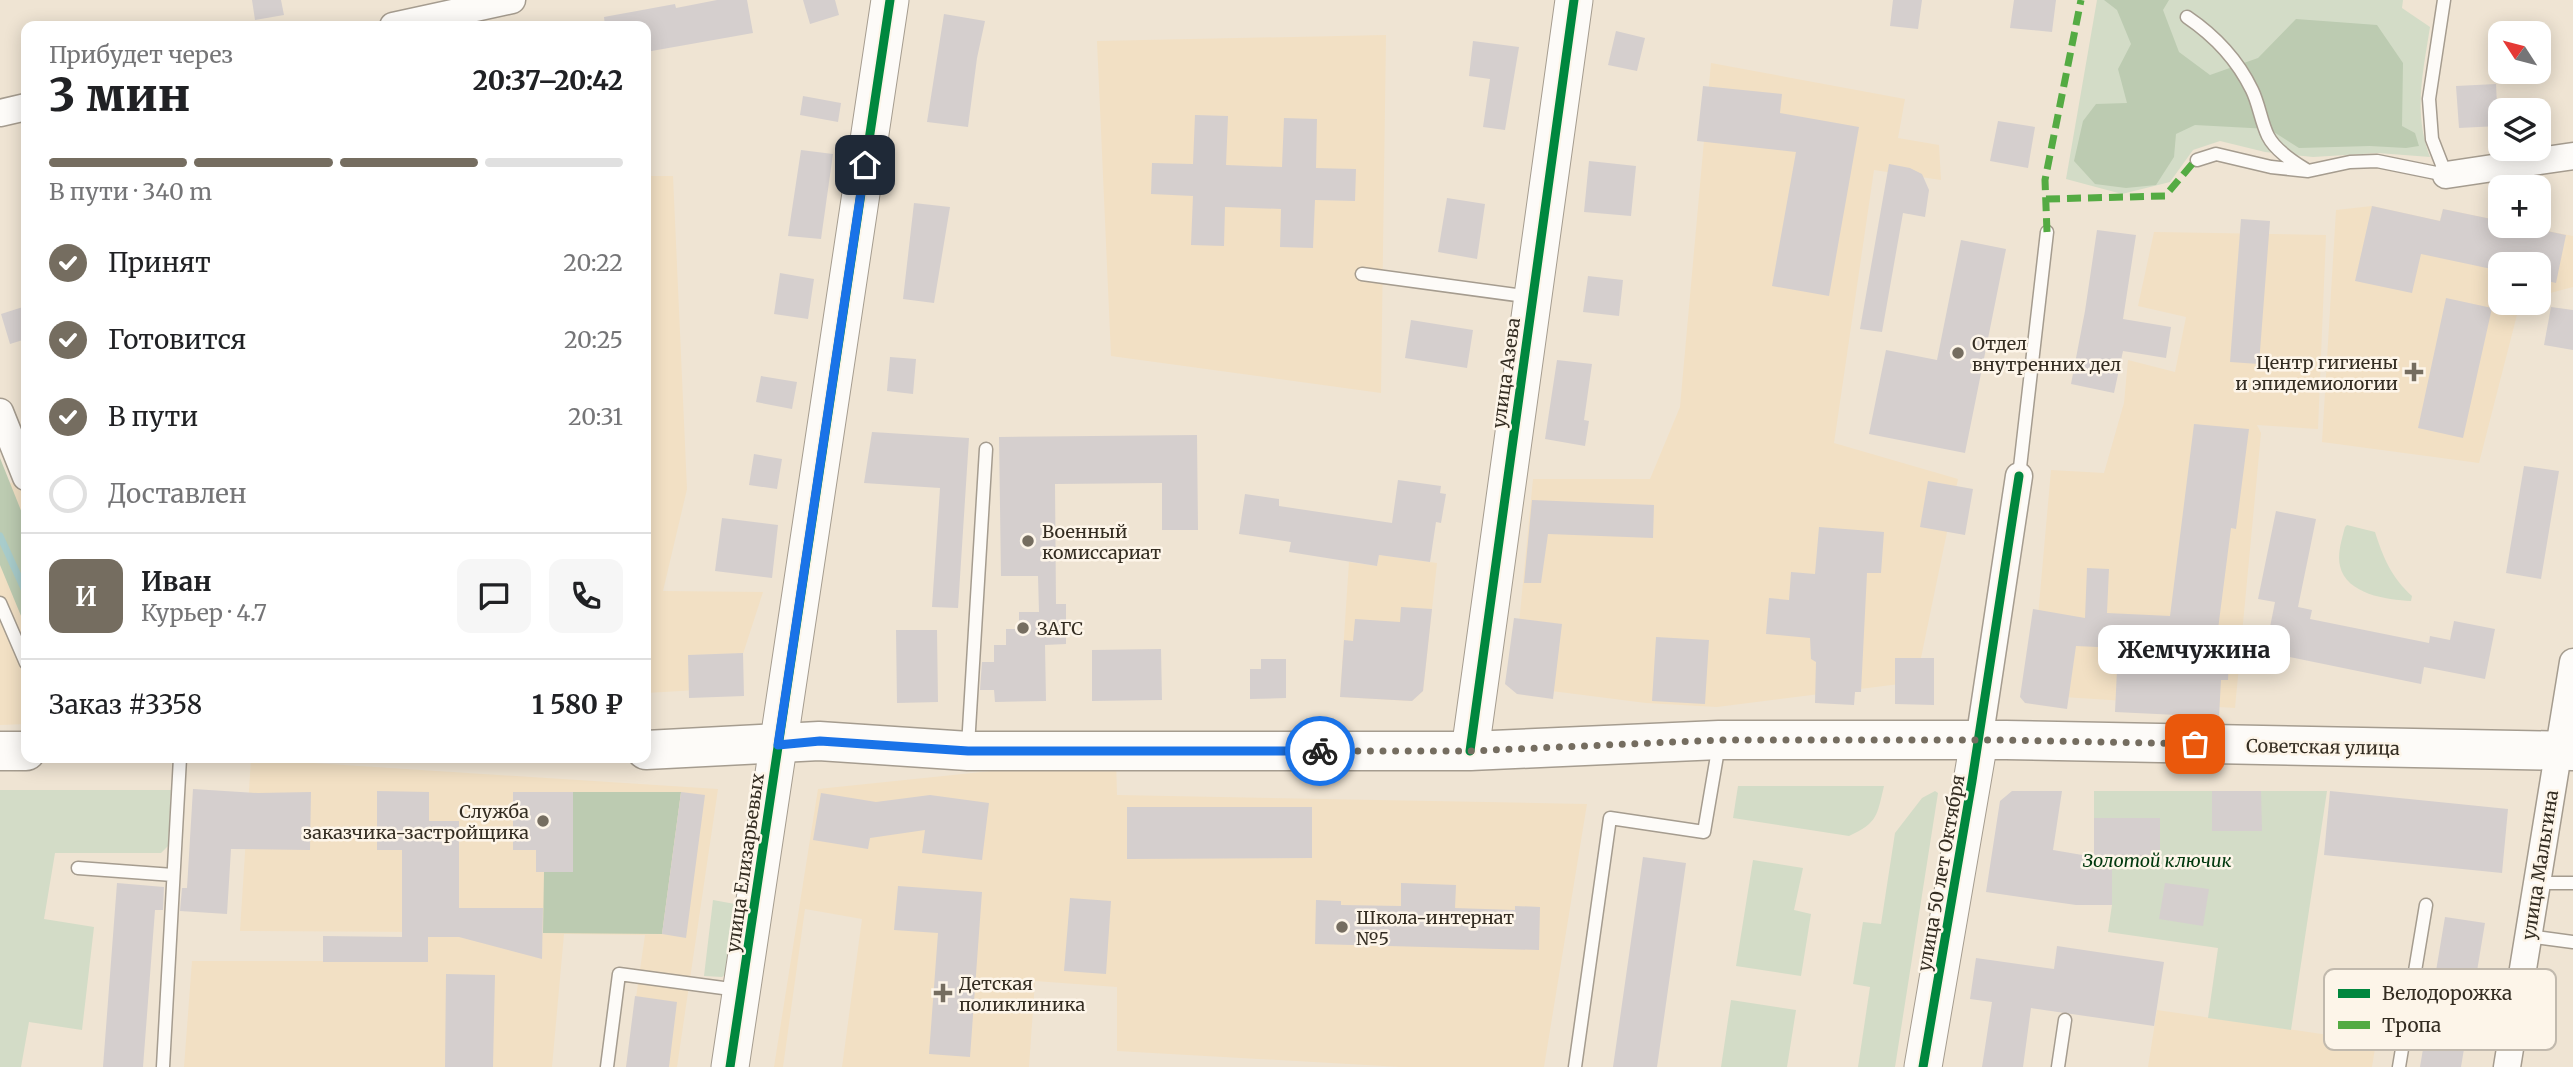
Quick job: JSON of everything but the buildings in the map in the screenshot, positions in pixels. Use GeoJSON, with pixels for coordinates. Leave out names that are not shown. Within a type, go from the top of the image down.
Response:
{"type":"FeatureCollection","features":[{"type":"Feature","properties":{"kind":"main road","name":"Советская улица"},"geometry":{"type":"LineString","coordinates":[[651,750],[820,741],[968,751],[1470,751],[1719,740],[1979,741],[2566,751]]}},
{"type":"Feature","properties":{"kind":"main road"},"geometry":{"type":"LineString","coordinates":[[0,751],[21,751]]}},
{"type":"Feature","properties":{"kind":"street"},"geometry":{"type":"LineString","coordinates":[[416,21],[512,0]]}},
{"type":"Feature","properties":{"kind":"street","name":"улица Елизарьевых"},"geometry":{"type":"LineString","coordinates":[[730,1067],[890,0]]}},
{"type":"Feature","properties":{"kind":"street","name":"улица Азева"},"geometry":{"type":"LineString","coordinates":[[1470,751],[1574,0]]}},
{"type":"Feature","properties":{"kind":"street"},"geometry":{"type":"LineString","coordinates":[[0,113],[21,108]]}},
{"type":"Feature","properties":{"kind":"street"},"geometry":{"type":"LineString","coordinates":[[2446,175],[2573,156]]}},
{"type":"Feature","properties":{"kind":"street"},"geometry":{"type":"LineString","coordinates":[[0,412],[21,464]]}},
{"type":"Feature","properties":{"kind":"street","name":"улица 50 лет Октября"},"geometry":{"type":"LineString","coordinates":[[1923,1067],[1979,741],[2019,475]]}},
{"type":"Feature","properties":{"kind":"street","name":"улица Мальгина"},"geometry":{"type":"LineString","coordinates":[[2523,969],[2537,883],[2566,751],[2573,662]]}},
{"type":"Feature","properties":{"kind":"lane"},"geometry":{"type":"LineString","coordinates":[[2444,0],[2429,99],[2432,139],[2446,175]]}},
{"type":"Feature","properties":{"kind":"lane"},"geometry":{"type":"LineString","coordinates":[[2187,17],[2213,34],[2230,55],[2252,89],[2269,138],[2288,158],[2308,171]]}},
{"type":"Feature","properties":{"kind":"lane"},"geometry":{"type":"LineString","coordinates":[[2197,160],[2216,154],[2271,167],[2308,171],[2350,162],[2377,162],[2446,175]]}},
{"type":"Feature","properties":{"kind":"lane"},"geometry":{"type":"LineString","coordinates":[[2019,475],[2047,232]]}},
{"type":"Feature","properties":{"kind":"lane"},"geometry":{"type":"LineString","coordinates":[[1362,274],[1533,298]]}},
{"type":"Feature","properties":{"kind":"lane"},"geometry":{"type":"LineString","coordinates":[[968,751],[986,449]]}},
{"type":"Feature","properties":{"kind":"lane"},"geometry":{"type":"LineString","coordinates":[[0,603],[21,651]]}},
{"type":"Feature","properties":{"kind":"lane"},"geometry":{"type":"LineString","coordinates":[[1576,1067],[1610,818],[1703,832],[1719,740]]}},
{"type":"Feature","properties":{"kind":"lane"},"geometry":{"type":"LineString","coordinates":[[163,1067],[180,763]]}},
{"type":"Feature","properties":{"kind":"lane"},"geometry":{"type":"LineString","coordinates":[[78,868],[173,875]]}},
{"type":"Feature","properties":{"kind":"lane"},"geometry":{"type":"LineString","coordinates":[[2537,883],[2573,883]]}},
{"type":"Feature","properties":{"kind":"lane"},"geometry":{"type":"LineString","coordinates":[[2415,969],[2426,905]]}},
{"type":"Feature","properties":{"kind":"lane"},"geometry":{"type":"LineString","coordinates":[[2528,936],[2573,943]]}},
{"type":"Feature","properties":{"kind":"lane"},"geometry":{"type":"LineString","coordinates":[[607,1067],[620,974],[742,990]]}},
{"type":"Feature","properties":{"kind":"lane"},"geometry":{"type":"LineString","coordinates":[[2058,1067],[2065,1020]]}},
{"type":"Feature","properties":{"kind":"shaded area"},"geometry":{"type":"Polygon","coordinates":[[[1386,35],[1381,393],[1111,356],[1097,41],[1386,35]]]}},
{"type":"Feature","properties":{"kind":"shaded area"},"geometry":{"type":"Polygon","coordinates":[[[1711,63],[1905,99],[1898,138],[1939,145],[1941,180],[1874,170],[1834,443],[1958,479],[1916,682],[1717,707],[1646,703],[1513,686],[1533,479],[1650,479],[1680,407],[1711,63]]]}},
{"type":"Feature","properties":{"kind":"shaded area"},"geometry":{"type":"Polygon","coordinates":[[[651,176],[673,176],[687,489],[663,591],[763,592],[732,688],[651,693],[651,176]]]}},
{"type":"Feature","properties":{"kind":"shaded area","name":"Центр гигиены и эпидемиологии"},"geometry":{"type":"Polygon","coordinates":[[[2372,206],[2440,221],[2443,209],[2488,218],[2488,238],[2551,238],[2551,232],[2573,236],[2573,287],[2551,293],[2551,252],[2488,252],[2488,315],[2517,315],[2479,463],[2322,442],[2336,210],[2372,206]]]}},
{"type":"Feature","properties":{"kind":"shaded area"},"geometry":{"type":"Polygon","coordinates":[[[2154,232],[2326,235],[2318,429],[2257,425],[2261,433],[2235,708],[2031,695],[2051,470],[2104,473],[2124,403],[2128,360],[2175,372],[2186,317],[2138,306],[2154,232]]]}},
{"type":"Feature","properties":{"kind":"shaded area"},"geometry":{"type":"Polygon","coordinates":[[[21,481],[21,724],[0,725],[0,485],[21,481]]]}},
{"type":"Feature","properties":{"kind":"shaded area"},"geometry":{"type":"Polygon","coordinates":[[[1379,555],[1437,563],[1423,691],[1412,701],[1340,697],[1349,562],[1377,566],[1379,555]]]}},
{"type":"Feature","properties":{"kind":"shaded area","name":"Школа-интернат №5"},"geometry":{"type":"Polygon","coordinates":[[[1116,758],[1117,795],[1587,804],[1544,1067],[1401,1067],[1117,1051],[1117,987],[1035,981],[1029,1067],[842,1067],[862,919],[805,909],[783,1067],[774,1067],[818,789],[1116,758]]]}},
{"type":"Feature","properties":{"kind":"shaded area"},"geometry":{"type":"Polygon","coordinates":[[[251,763],[313,763],[718,789],[677,1067],[626,1067],[645,935],[564,934],[552,1067],[184,1067],[192,961],[428,961],[428,932],[240,931],[251,763]]]}},
{"type":"Feature","properties":{"kind":"shaded area"},"geometry":{"type":"Polygon","coordinates":[[[2157,1010],[2324,1034],[2324,1050],[2375,1050],[2372,1067],[2148,1067],[2157,1010]]]}},
{"type":"Feature","properties":{"kind":"green space"},"geometry":{"type":"Polygon","coordinates":[[[2097,0],[2403,0],[2402,8],[2430,27],[2422,76],[2421,108],[2430,157],[2378,153],[2313,157],[2265,152],[2220,141],[2193,150],[2170,182],[2122,194],[2066,179],[2097,0]]]}},
{"type":"Feature","properties":{"kind":"green space"},"geometry":{"type":"Polygon","coordinates":[[[2104,0],[2169,0],[2163,10],[2179,52],[2210,75],[2258,58],[2296,19],[2377,25],[2403,63],[2402,126],[2415,133],[2419,146],[2299,148],[2269,129],[2195,125],[2176,134],[2174,157],[2156,185],[2126,188],[2095,184],[2074,161],[2083,121],[2096,104],[2127,103],[2118,69],[2131,44],[2117,10],[2104,0]]]}},
{"type":"Feature","properties":{"kind":"green space"},"geometry":{"type":"Polygon","coordinates":[[[0,458],[21,510],[21,616],[0,565],[0,458]]]}},
{"type":"Feature","properties":{"kind":"green space"},"geometry":{"type":"Polygon","coordinates":[[[2347,525],[2375,532],[2389,566],[2412,596],[2411,601],[2369,594],[2350,583],[2344,576],[2339,557],[2347,525]]]}},
{"type":"Feature","properties":{"kind":"green space"},"geometry":{"type":"Polygon","coordinates":[[[1738,786],[1884,786],[1875,817],[1866,827],[1849,836],[1733,818],[1738,786]]]}},
{"type":"Feature","properties":{"kind":"green space"},"geometry":{"type":"Polygon","coordinates":[[[0,790],[171,790],[168,846],[161,853],[55,853],[44,919],[94,927],[82,1030],[29,1022],[21,1067],[0,1067],[0,790]]]}},
{"type":"Feature","properties":{"kind":"green space"},"geometry":{"type":"Polygon","coordinates":[[[1935,791],[1938,793],[1895,1067],[1858,1067],[1870,987],[1853,984],[1863,922],[1881,924],[1895,833],[1922,798],[1935,791]]]}},
{"type":"Feature","properties":{"kind":"green space","name":"Золотой ключик"},"geometry":{"type":"Polygon","coordinates":[[[2094,791],[2212,791],[2212,831],[2261,831],[2261,791],[2327,791],[2291,1030],[2208,1018],[2218,948],[2108,932],[2112,905],[2094,905],[2094,791]]]}},
{"type":"Feature","properties":{"kind":"green space"},"geometry":{"type":"Polygon","coordinates":[[[573,792],[681,792],[662,934],[543,933],[544,872],[573,872],[573,792]]]}},
{"type":"Feature","properties":{"kind":"green space"},"geometry":{"type":"Polygon","coordinates":[[[1753,860],[1803,868],[1794,910],[1811,914],[1801,976],[1736,966],[1753,860]]]}},
{"type":"Feature","properties":{"kind":"green space"},"geometry":{"type":"Polygon","coordinates":[[[713,900],[735,904],[728,972],[722,977],[704,976],[713,900]]]}},
{"type":"Feature","properties":{"kind":"green space"},"geometry":{"type":"Polygon","coordinates":[[[1731,1000],[1796,1010],[1787,1067],[1721,1067],[1731,1000]]]}},
{"type":"Feature","properties":{"kind":"waterway"},"geometry":{"type":"LineString","coordinates":[[0,536],[21,582]]}},
{"type":"Feature","properties":{"kind":"marked path"},"geometry":{"type":"LineString","coordinates":[[2047,232],[2045,180],[2081,0]]}},
{"type":"Feature","properties":{"kind":"marked path"},"geometry":{"type":"LineString","coordinates":[[2046,199],[2165,196],[2193,163]]}},
{"type":"Feature","properties":{"kind":"cycle path"},"geometry":{"type":"LineString","coordinates":[[730,1067],[890,0]]}},
{"type":"Feature","properties":{"kind":"cycle path"},"geometry":{"type":"LineString","coordinates":[[1470,751],[1574,0]]}},
{"type":"Feature","properties":{"kind":"cycle path"},"geometry":{"type":"LineString","coordinates":[[1923,1067],[1972,781],[2019,476]]}},
{"type":"Feature","properties":{"kind":"way so far"},"geometry":{"type":"LineString","coordinates":[[1320,751],[1470,751],[1719,740],[2006,740],[2195,744]]}},
{"type":"Feature","properties":{"kind":"place","name":"Отдел внутренних дел"},"geometry":{"type":"Point","coordinates":[1958,353]}},
{"type":"Feature","properties":{"kind":"place","name":"Центр гигиены и эпидемиологии"},"geometry":{"type":"Point","coordinates":[2414,372]}},
{"type":"Feature","properties":{"kind":"place","name":"Военный комиссариат"},"geometry":{"type":"Point","coordinates":[1028,541]}},
{"type":"Feature","properties":{"kind":"place","name":"ЗАГС"},"geometry":{"type":"Point","coordinates":[1023,628]}},
{"type":"Feature","properties":{"kind":"place","name":"Жемчужина"},"geometry":{"type":"Point","coordinates":[2195,744]}},
{"type":"Feature","properties":{"kind":"place","name":"Служба заказчика-застройщика"},"geometry":{"type":"Point","coordinates":[543,821]}},
{"type":"Feature","properties":{"kind":"place","name":"Школа-интернат №5"},"geometry":{"type":"Point","coordinates":[1342,927]}},
{"type":"Feature","properties":{"kind":"place","name":"Детская поликлиника"},"geometry":{"type":"Point","coordinates":[943,993]}},
{"type":"Feature","properties":{"kind":"route"},"geometry":{"type":"LineString","coordinates":[[865,165],[778,745],[820,741],[968,751],[1320,751]]}}]}
